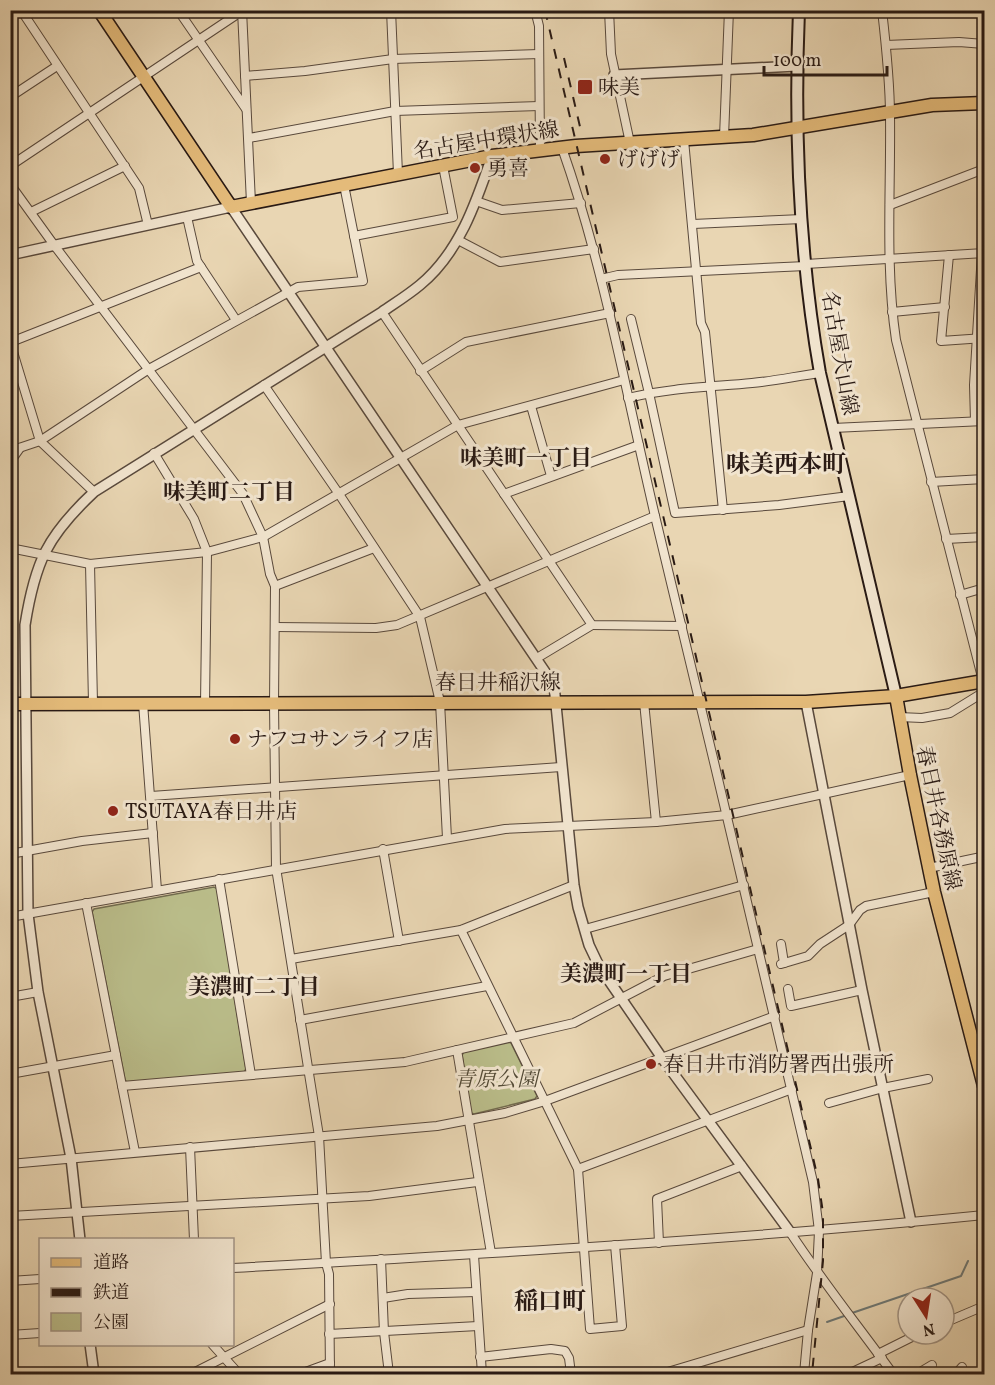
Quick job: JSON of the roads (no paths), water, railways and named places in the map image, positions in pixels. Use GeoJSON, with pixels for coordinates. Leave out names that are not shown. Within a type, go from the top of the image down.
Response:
{"type":"FeatureCollection","features":[{"type":"Feature","properties":{"kind":"main road"},"geometry":{"type":"LineString","coordinates":[[99,10],[231,207]]}},
{"type":"Feature","properties":{"kind":"main road","name":"名古屋犬山線"},"geometry":{"type":"LineString","coordinates":[[799,10],[798,128],[802,219],[811,322],[820,373],[896,696]]}},
{"type":"Feature","properties":{"kind":"main road","name":"名古屋中環状線"},"geometry":{"type":"LineString","coordinates":[[231,207],[492,156],[562,148],[724,137],[798,128],[932,105],[984,103]]}},
{"type":"Feature","properties":{"kind":"main road","name":"春日井稲沢線"},"geometry":{"type":"LineString","coordinates":[[10,704],[806,702],[896,696],[984,686]]}},
{"type":"Feature","properties":{"kind":"main road","name":"春日井各務原線"},"geometry":{"type":"LineString","coordinates":[[896,696],[934,892],[984,1086]]}},
{"type":"Feature","properties":{"kind":"street"},"geometry":{"type":"LineString","coordinates":[[21,10],[139,188],[148,225]]}},
{"type":"Feature","properties":{"kind":"street"},"geometry":{"type":"LineString","coordinates":[[178,10],[247,110]]}},
{"type":"Feature","properties":{"kind":"street"},"geometry":{"type":"LineString","coordinates":[[10,166],[197,39],[242,11],[249,10]]}},
{"type":"Feature","properties":{"kind":"street"},"geometry":{"type":"LineString","coordinates":[[391,10],[398,174]]}},
{"type":"Feature","properties":{"kind":"street"},"geometry":{"type":"LineString","coordinates":[[536,10],[539,26],[540,151]]}},
{"type":"Feature","properties":{"kind":"street"},"geometry":{"type":"LineString","coordinates":[[609,10],[614,75],[630,143]]}},
{"type":"Feature","properties":{"kind":"street"},"geometry":{"type":"LineString","coordinates":[[724,137],[729,10]]}},
{"type":"Feature","properties":{"kind":"street"},"geometry":{"type":"LineString","coordinates":[[882,10],[890,112],[890,259],[892,312],[896,340],[984,686],[950,713],[899,717]]}},
{"type":"Feature","properties":{"kind":"street"},"geometry":{"type":"LineString","coordinates":[[242,11],[251,202]]}},
{"type":"Feature","properties":{"kind":"street"},"geometry":{"type":"LineString","coordinates":[[886,45],[959,42],[984,44]]}},
{"type":"Feature","properties":{"kind":"street"},"geometry":{"type":"LineString","coordinates":[[245,76],[393,59],[539,54]]}},
{"type":"Feature","properties":{"kind":"street"},"geometry":{"type":"LineString","coordinates":[[10,97],[57,66]]}},
{"type":"Feature","properties":{"kind":"street"},"geometry":{"type":"LineString","coordinates":[[614,75],[797,66]]}},
{"type":"Feature","properties":{"kind":"street"},"geometry":{"type":"LineString","coordinates":[[249,138],[394,111],[539,106]]}},
{"type":"Feature","properties":{"kind":"street"},"geometry":{"type":"LineString","coordinates":[[684,140],[701,323],[705,332],[723,510]]}},
{"type":"Feature","properties":{"kind":"street"},"geometry":{"type":"LineString","coordinates":[[562,148],[581,203],[610,313],[655,516],[701,702],[813,1182],[819,1231],[817,1273],[804,1374]]}},
{"type":"Feature","properties":{"kind":"street"},"geometry":{"type":"LineString","coordinates":[[80,1238],[71,1158],[38,992],[28,914],[25,625],[31,588],[43,555],[63,522],[94,492],[382,312],[421,285],[458,240],[476,201],[492,156]]}},
{"type":"Feature","properties":{"kind":"street"},"geometry":{"type":"LineString","coordinates":[[31,212],[124,166]]}},
{"type":"Feature","properties":{"kind":"street"},"geometry":{"type":"LineString","coordinates":[[442,166],[453,216],[465,225]]}},
{"type":"Feature","properties":{"kind":"street"},"geometry":{"type":"LineString","coordinates":[[890,205],[984,169]]}},
{"type":"Feature","properties":{"kind":"street"},"geometry":{"type":"LineString","coordinates":[[10,184],[243,494],[263,537],[270,574],[275,586],[273,704],[276,868],[319,1136],[326,1263],[329,1274],[330,1374]]}},
{"type":"Feature","properties":{"kind":"street"},"geometry":{"type":"LineString","coordinates":[[10,451],[40,441],[149,369],[298,287],[363,280],[344,184]]}},
{"type":"Feature","properties":{"kind":"street"},"geometry":{"type":"LineString","coordinates":[[476,201],[502,210],[581,203]]}},
{"type":"Feature","properties":{"kind":"street"},"geometry":{"type":"LineString","coordinates":[[10,255],[231,207],[554,685],[574,885],[589,945],[599,966],[662,1058],[893,1374]]}},
{"type":"Feature","properties":{"kind":"street"},"geometry":{"type":"LineString","coordinates":[[354,236],[453,216]]}},
{"type":"Feature","properties":{"kind":"street"},"geometry":{"type":"LineString","coordinates":[[187,217],[197,261],[236,320]]}},
{"type":"Feature","properties":{"kind":"street"},"geometry":{"type":"LineString","coordinates":[[693,224],[802,219]]}},
{"type":"Feature","properties":{"kind":"street"},"geometry":{"type":"LineString","coordinates":[[458,240],[500,262],[594,249]]}},
{"type":"Feature","properties":{"kind":"street"},"geometry":{"type":"LineString","coordinates":[[601,279],[618,275],[983,253],[981,338],[974,385],[975,421]]}},
{"type":"Feature","properties":{"kind":"street"},"geometry":{"type":"LineString","coordinates":[[949,255],[941,341],[981,338]]}},
{"type":"Feature","properties":{"kind":"street"},"geometry":{"type":"LineString","coordinates":[[94,492],[40,441],[11,342],[201,267]]}},
{"type":"Feature","properties":{"kind":"street"},"geometry":{"type":"LineString","coordinates":[[892,312],[945,307]]}},
{"type":"Feature","properties":{"kind":"street"},"geometry":{"type":"LineString","coordinates":[[382,312],[592,625]]}},
{"type":"Feature","properties":{"kind":"street"},"geometry":{"type":"LineString","coordinates":[[420,371],[465,342],[610,313]]}},
{"type":"Feature","properties":{"kind":"street"},"geometry":{"type":"LineString","coordinates":[[631,320],[675,513],[779,505],[849,496]]}},
{"type":"Feature","properties":{"kind":"street"},"geometry":{"type":"LineString","coordinates":[[628,398],[710,385],[753,383],[820,373]]}},
{"type":"Feature","properties":{"kind":"street"},"geometry":{"type":"LineString","coordinates":[[10,548],[90,564],[207,552],[263,537],[458,425],[624,380]]}},
{"type":"Feature","properties":{"kind":"street"},"geometry":{"type":"LineString","coordinates":[[264,385],[420,617],[440,702],[447,838]]}},
{"type":"Feature","properties":{"kind":"street"},"geometry":{"type":"LineString","coordinates":[[531,406],[551,476]]}},
{"type":"Feature","properties":{"kind":"street"},"geometry":{"type":"LineString","coordinates":[[833,428],[984,421]]}},
{"type":"Feature","properties":{"kind":"street"},"geometry":{"type":"LineString","coordinates":[[504,494],[639,445]]}},
{"type":"Feature","properties":{"kind":"street"},"geometry":{"type":"LineString","coordinates":[[10,462],[20,448]]}},
{"type":"Feature","properties":{"kind":"street"},"geometry":{"type":"LineString","coordinates":[[154,453],[194,519],[207,552],[205,704]]}},
{"type":"Feature","properties":{"kind":"street"},"geometry":{"type":"LineString","coordinates":[[931,482],[984,479]]}},
{"type":"Feature","properties":{"kind":"street"},"geometry":{"type":"LineString","coordinates":[[275,627],[376,628],[397,625],[655,516]]}},
{"type":"Feature","properties":{"kind":"street"},"geometry":{"type":"LineString","coordinates":[[946,539],[984,537]]}},
{"type":"Feature","properties":{"kind":"street"},"geometry":{"type":"LineString","coordinates":[[275,586],[374,548]]}},
{"type":"Feature","properties":{"kind":"street"},"geometry":{"type":"LineString","coordinates":[[90,564],[93,703]]}},
{"type":"Feature","properties":{"kind":"street"},"geometry":{"type":"LineString","coordinates":[[960,595],[984,588]]}},
{"type":"Feature","properties":{"kind":"street"},"geometry":{"type":"LineString","coordinates":[[537,658],[592,625],[682,626]]}},
{"type":"Feature","properties":{"kind":"street"},"geometry":{"type":"LineString","coordinates":[[644,702],[656,822]]}},
{"type":"Feature","properties":{"kind":"street"},"geometry":{"type":"LineString","coordinates":[[806,702],[862,990],[911,1222]]}},
{"type":"Feature","properties":{"kind":"street"},"geometry":{"type":"LineString","coordinates":[[143,703],[157,890]]}},
{"type":"Feature","properties":{"kind":"street"},"geometry":{"type":"LineString","coordinates":[[151,796],[561,767]]}},
{"type":"Feature","properties":{"kind":"street"},"geometry":{"type":"LineString","coordinates":[[10,917],[505,829],[656,822],[727,815],[910,775]]}},
{"type":"Feature","properties":{"kind":"street"},"geometry":{"type":"LineString","coordinates":[[10,854],[153,833]]}},
{"type":"Feature","properties":{"kind":"street"},"geometry":{"type":"LineString","coordinates":[[383,849],[399,941]]}},
{"type":"Feature","properties":{"kind":"street"},"geometry":{"type":"LineString","coordinates":[[929,868],[981,857]]}},
{"type":"Feature","properties":{"kind":"street"},"geometry":{"type":"LineString","coordinates":[[219,879],[251,1075]]}},
{"type":"Feature","properties":{"kind":"street"},"geometry":{"type":"LineString","coordinates":[[291,959],[461,930],[574,885]]}},
{"type":"Feature","properties":{"kind":"street"},"geometry":{"type":"LineString","coordinates":[[585,929],[744,885]]}},
{"type":"Feature","properties":{"kind":"street"},"geometry":{"type":"LineString","coordinates":[[781,944],[783,964],[808,956],[820,944],[849,925],[860,910],[866,906],[934,892]]}},
{"type":"Feature","properties":{"kind":"street"},"geometry":{"type":"LineString","coordinates":[[86,903],[135,1152]]}},
{"type":"Feature","properties":{"kind":"street"},"geometry":{"type":"LineString","coordinates":[[461,930],[578,1168],[590,1329],[622,1326],[615,1245]]}},
{"type":"Feature","properties":{"kind":"street"},"geometry":{"type":"LineString","coordinates":[[122,1086],[405,1062],[574,1023],[664,976],[758,949]]}},
{"type":"Feature","properties":{"kind":"street"},"geometry":{"type":"LineString","coordinates":[[300,1020],[487,986]]}},
{"type":"Feature","properties":{"kind":"street"},"geometry":{"type":"LineString","coordinates":[[788,989],[792,1006],[862,990]]}},
{"type":"Feature","properties":{"kind":"street"},"geometry":{"type":"LineString","coordinates":[[10,997],[38,992]]}},
{"type":"Feature","properties":{"kind":"street"},"geometry":{"type":"LineString","coordinates":[[10,1164],[437,1126],[545,1101],[775,1016]]}},
{"type":"Feature","properties":{"kind":"street"},"geometry":{"type":"LineString","coordinates":[[457,1050],[477,1182],[491,1253]]}},
{"type":"Feature","properties":{"kind":"street"},"geometry":{"type":"LineString","coordinates":[[10,1074],[116,1055]]}},
{"type":"Feature","properties":{"kind":"street"},"geometry":{"type":"LineString","coordinates":[[829,1103],[883,1088],[928,1079]]}},
{"type":"Feature","properties":{"kind":"street"},"geometry":{"type":"LineString","coordinates":[[578,1168],[792,1089]]}},
{"type":"Feature","properties":{"kind":"street"},"geometry":{"type":"LineString","coordinates":[[190,1147],[194,1238]]}},
{"type":"Feature","properties":{"kind":"street"},"geometry":{"type":"LineString","coordinates":[[659,1242],[657,1199],[742,1166]]}},
{"type":"Feature","properties":{"kind":"street"},"geometry":{"type":"LineString","coordinates":[[10,1216],[369,1196],[477,1182]]}},
{"type":"Feature","properties":{"kind":"street"},"geometry":{"type":"LineString","coordinates":[[234,1268],[474,1255],[819,1231],[984,1215]]}},
{"type":"Feature","properties":{"kind":"street"},"geometry":{"type":"LineString","coordinates":[[474,1255],[482,1374]]}},
{"type":"Feature","properties":{"kind":"street"},"geometry":{"type":"LineString","coordinates":[[381,1259],[384,1332],[389,1374]]}},
{"type":"Feature","properties":{"kind":"street"},"geometry":{"type":"LineString","coordinates":[[10,1281],[39,1280]]}},
{"type":"Feature","properties":{"kind":"street"},"geometry":{"type":"LineString","coordinates":[[383,1298],[408,1294],[476,1292]]}},
{"type":"Feature","properties":{"kind":"street"},"geometry":{"type":"LineString","coordinates":[[191,1374],[330,1304]]}},
{"type":"Feature","properties":{"kind":"street"},"geometry":{"type":"LineString","coordinates":[[956,1318],[984,1306]]}},
{"type":"Feature","properties":{"kind":"street"},"geometry":{"type":"LineString","coordinates":[[329,1334],[478,1326]]}},
{"type":"Feature","properties":{"kind":"street"},"geometry":{"type":"LineString","coordinates":[[662,1374],[808,1330]]}},
{"type":"Feature","properties":{"kind":"street"},"geometry":{"type":"LineString","coordinates":[[10,1335],[39,1333]]}},
{"type":"Feature","properties":{"kind":"street"},"geometry":{"type":"LineString","coordinates":[[90,1346],[94,1374]]}},
{"type":"Feature","properties":{"kind":"street"},"geometry":{"type":"LineString","coordinates":[[214,1346],[239,1374]]}},
{"type":"Feature","properties":{"kind":"street"},"geometry":{"type":"LineString","coordinates":[[849,1374],[868,1370],[880,1356],[897,1346]]}},
{"type":"Feature","properties":{"kind":"street"},"geometry":{"type":"LineString","coordinates":[[480,1357],[551,1349],[565,1351],[569,1358],[571,1374]]}},
{"type":"Feature","properties":{"kind":"street"},"geometry":{"type":"LineString","coordinates":[[300,1374],[330,1363]]}},
{"type":"Feature","properties":{"kind":"street"},"geometry":{"type":"LineString","coordinates":[[917,1374],[932,1365]]}},
{"type":"Feature","properties":{"kind":"street"},"geometry":{"type":"LineString","coordinates":[[956,1374],[962,1367]]}},
{"type":"Feature","properties":{"kind":"waterway"},"geometry":{"type":"LineString","coordinates":[[852,1313],[961,1276],[968,1261]]}},
{"type":"Feature","properties":{"kind":"waterway"},"geometry":{"type":"LineString","coordinates":[[827,1322],[847,1315]]}},
{"type":"Feature","properties":{"kind":"railway"},"geometry":{"type":"LineString","coordinates":[[545,10],[818,1179],[823,1213],[823,1261],[812,1374]]}},
{"type":"Feature","properties":{"kind":"railway"},"geometry":{"type":"LineString","coordinates":[[564,58],[581,131]]}},
{"type":"Feature","properties":{"kind":"place","name":"味美"},"geometry":{"type":"Point","coordinates":[585,87]}},
{"type":"Feature","properties":{"kind":"place","name":"げげげ"},"geometry":{"type":"Point","coordinates":[605,159]}},
{"type":"Feature","properties":{"kind":"place","name":"勇喜"},"geometry":{"type":"Point","coordinates":[475,168]}},
{"type":"Feature","properties":{"kind":"place","name":"ナフコサンライフ店"},"geometry":{"type":"Point","coordinates":[235,739]}},
{"type":"Feature","properties":{"kind":"place","name":"TSUTAYA春日井店"},"geometry":{"type":"Point","coordinates":[113,811]}},
{"type":"Feature","properties":{"kind":"place","name":"春日井市消防署西出張所"},"geometry":{"type":"Point","coordinates":[651,1064]}},
{"type":"Feature","properties":{"kind":"district","name":"味美町一丁目"},"geometry":{"type":"Point","coordinates":[526,457]}},
{"type":"Feature","properties":{"kind":"district","name":"味美西本町"},"geometry":{"type":"Point","coordinates":[786,464]}},
{"type":"Feature","properties":{"kind":"district","name":"味美町二丁目"},"geometry":{"type":"Point","coordinates":[229,491]}},
{"type":"Feature","properties":{"kind":"district","name":"美濃町一丁目"},"geometry":{"type":"Point","coordinates":[626,973]}},
{"type":"Feature","properties":{"kind":"district","name":"美濃町二丁目"},"geometry":{"type":"Point","coordinates":[254,986]}},
{"type":"Feature","properties":{"kind":"district","name":"稲口町"},"geometry":{"type":"Point","coordinates":[550,1301]}},
{"type":"Feature","properties":{"kind":"park label","name":"青原公園"},"geometry":{"type":"Point","coordinates":[496,1079]}}]}
